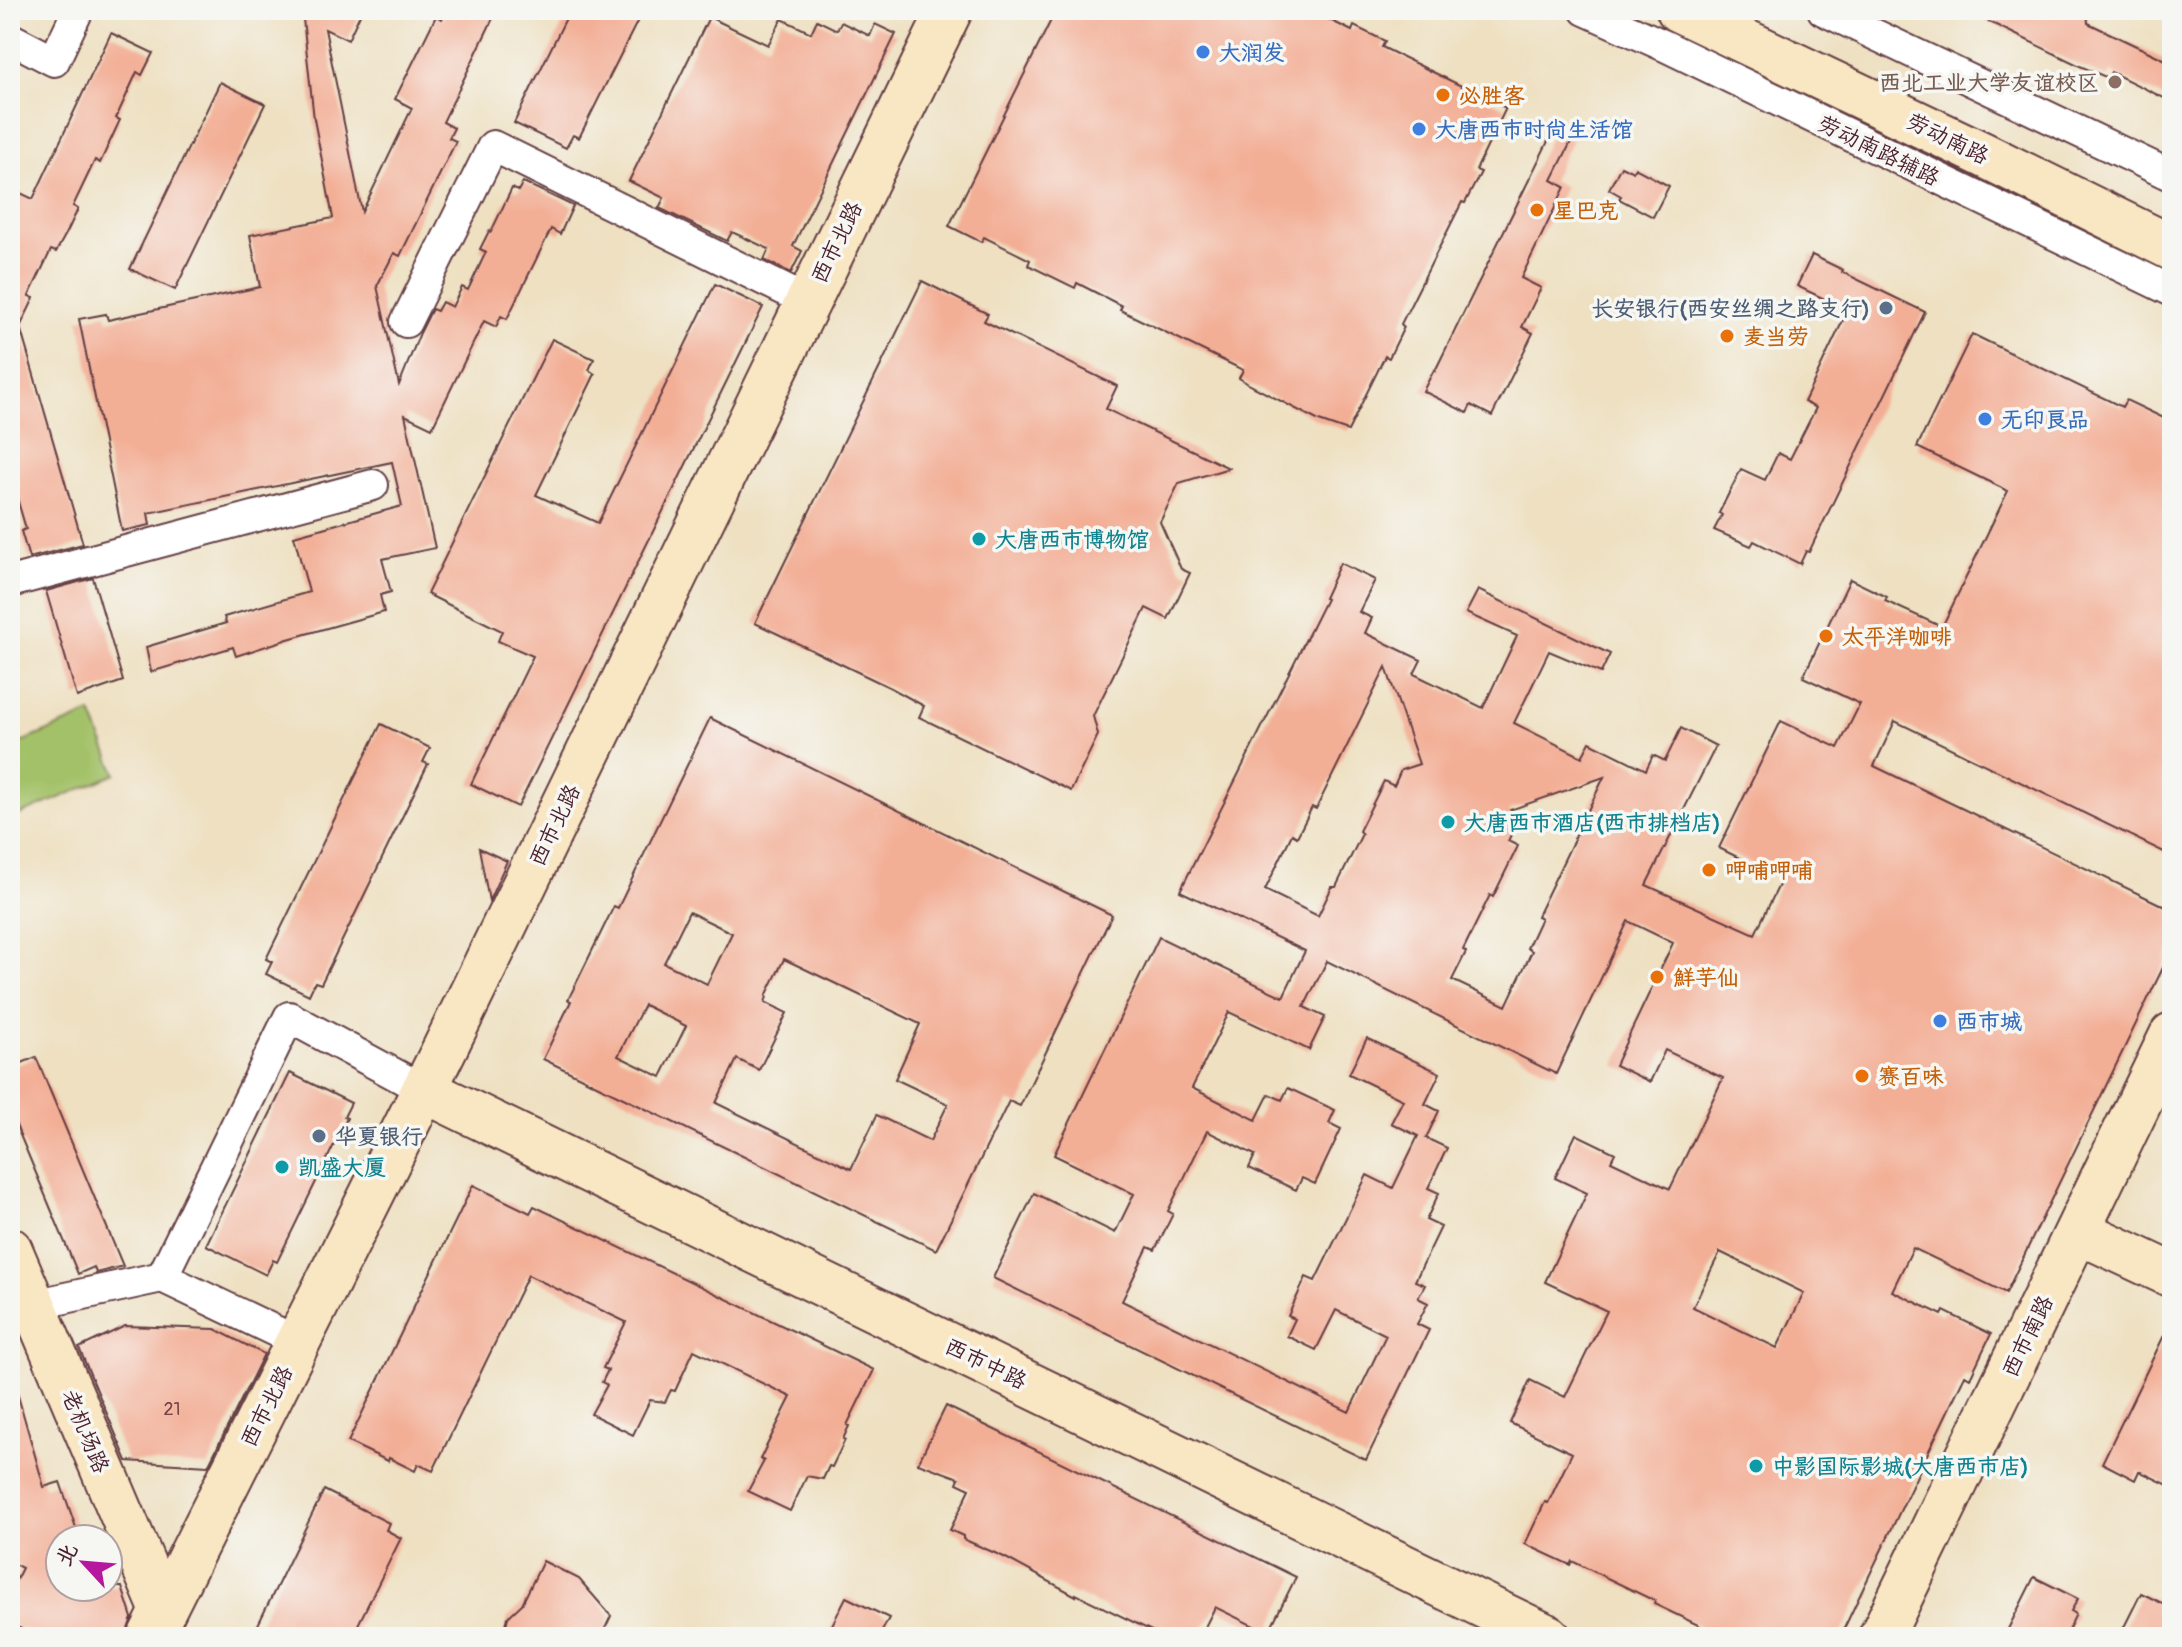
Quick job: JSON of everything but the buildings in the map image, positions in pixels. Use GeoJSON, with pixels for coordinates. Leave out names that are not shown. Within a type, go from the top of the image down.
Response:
{"type":"FeatureCollection","features":[{"type":"Feature","properties":{"kind":"street"},"geometry":{"type":"LineString","coordinates":[[10,38],[54,61],[78,10]]}},
{"type":"Feature","properties":{"kind":"street","name":"西市北路"},"geometry":{"type":"LineString","coordinates":[[156,1624],[424,1090],[950,10]]}},
{"type":"Feature","properties":{"kind":"street","name":"劳动南路辅路"},"geometry":{"type":"LineString","coordinates":[[1585,10],[2172,291]]}},
{"type":"Feature","properties":{"kind":"street","name":"劳动南路"},"geometry":{"type":"LineString","coordinates":[[1679,10],[2172,248]]}},
{"type":"Feature","properties":{"kind":"street","name":"劳动南路"},"geometry":{"type":"LineString","coordinates":[[1750,10],[2172,216]]}},
{"type":"Feature","properties":{"kind":"street"},"geometry":{"type":"LineString","coordinates":[[1823,10],[2172,176]]}},
{"type":"Feature","properties":{"kind":"street"},"geometry":{"type":"LineString","coordinates":[[406,322],[493,146],[807,301]]}},
{"type":"Feature","properties":{"kind":"street"},"geometry":{"type":"LineString","coordinates":[[10,582],[373,485]]}},
{"type":"Feature","properties":{"kind":"street"},"geometry":{"type":"LineString","coordinates":[[162,1277],[289,1017],[424,1090]]}},
{"type":"Feature","properties":{"kind":"street","name":"西市南路"},"geometry":{"type":"LineString","coordinates":[[1881,1637],[2172,1035]]}},
{"type":"Feature","properties":{"kind":"street","name":"西市中路"},"geometry":{"type":"LineString","coordinates":[[424,1090],[1548,1637]]}},
{"type":"Feature","properties":{"kind":"street"},"geometry":{"type":"LineString","coordinates":[[2078,1231],[2172,1275]]}},
{"type":"Feature","properties":{"kind":"street","name":"老机场路"},"geometry":{"type":"LineString","coordinates":[[10,1250],[156,1624]]}},
{"type":"Feature","properties":{"kind":"street"},"geometry":{"type":"LineString","coordinates":[[33,1305],[162,1277],[298,1342]]}},
{"type":"Feature","properties":{"kind":"green space"},"geometry":{"type":"Polygon","coordinates":[[[91,713],[116,774],[12,818],[10,747],[91,713]]]}},
{"type":"Feature","properties":{"kind":"place","name":"大润发"},"geometry":{"type":"Point","coordinates":[1203,52]}},
{"type":"Feature","properties":{"kind":"place","name":"西北工业大学友谊校区"},"geometry":{"type":"Point","coordinates":[2115,82]}},
{"type":"Feature","properties":{"kind":"place","name":"必胜客"},"geometry":{"type":"Point","coordinates":[1443,95]}},
{"type":"Feature","properties":{"kind":"place","name":"大唐西市时尚生活馆"},"geometry":{"type":"Point","coordinates":[1419,129]}},
{"type":"Feature","properties":{"kind":"place","name":"星巴克"},"geometry":{"type":"Point","coordinates":[1537,210]}},
{"type":"Feature","properties":{"kind":"place","name":"长安银行(西安丝绸之路支行)"},"geometry":{"type":"Point","coordinates":[1886,308]}},
{"type":"Feature","properties":{"kind":"place","name":"麦当劳"},"geometry":{"type":"Point","coordinates":[1727,336]}},
{"type":"Feature","properties":{"kind":"place","name":"无印良品"},"geometry":{"type":"Point","coordinates":[1985,419]}},
{"type":"Feature","properties":{"kind":"place","name":"大唐西市博物馆"},"geometry":{"type":"Point","coordinates":[979,539]}},
{"type":"Feature","properties":{"kind":"place","name":"太平洋咖啡"},"geometry":{"type":"Point","coordinates":[1826,636]}},
{"type":"Feature","properties":{"kind":"place","name":"大唐西市酒店(西市排档店)"},"geometry":{"type":"Point","coordinates":[1448,822]}},
{"type":"Feature","properties":{"kind":"place","name":"呷哺呷哺"},"geometry":{"type":"Point","coordinates":[1709,870]}},
{"type":"Feature","properties":{"kind":"place","name":"鮮芋仙"},"geometry":{"type":"Point","coordinates":[1657,977]}},
{"type":"Feature","properties":{"kind":"place","name":"西市城"},"geometry":{"type":"Point","coordinates":[1940,1021]}},
{"type":"Feature","properties":{"kind":"place","name":"赛百味"},"geometry":{"type":"Point","coordinates":[1862,1076]}},
{"type":"Feature","properties":{"kind":"place","name":"华夏银行"},"geometry":{"type":"Point","coordinates":[319,1136]}},
{"type":"Feature","properties":{"kind":"place","name":"凯盛大厦"},"geometry":{"type":"Point","coordinates":[282,1167]}},
{"type":"Feature","properties":{"kind":"place","name":"中影国际影城(大唐西市店)"},"geometry":{"type":"Point","coordinates":[1756,1466]}}]}
